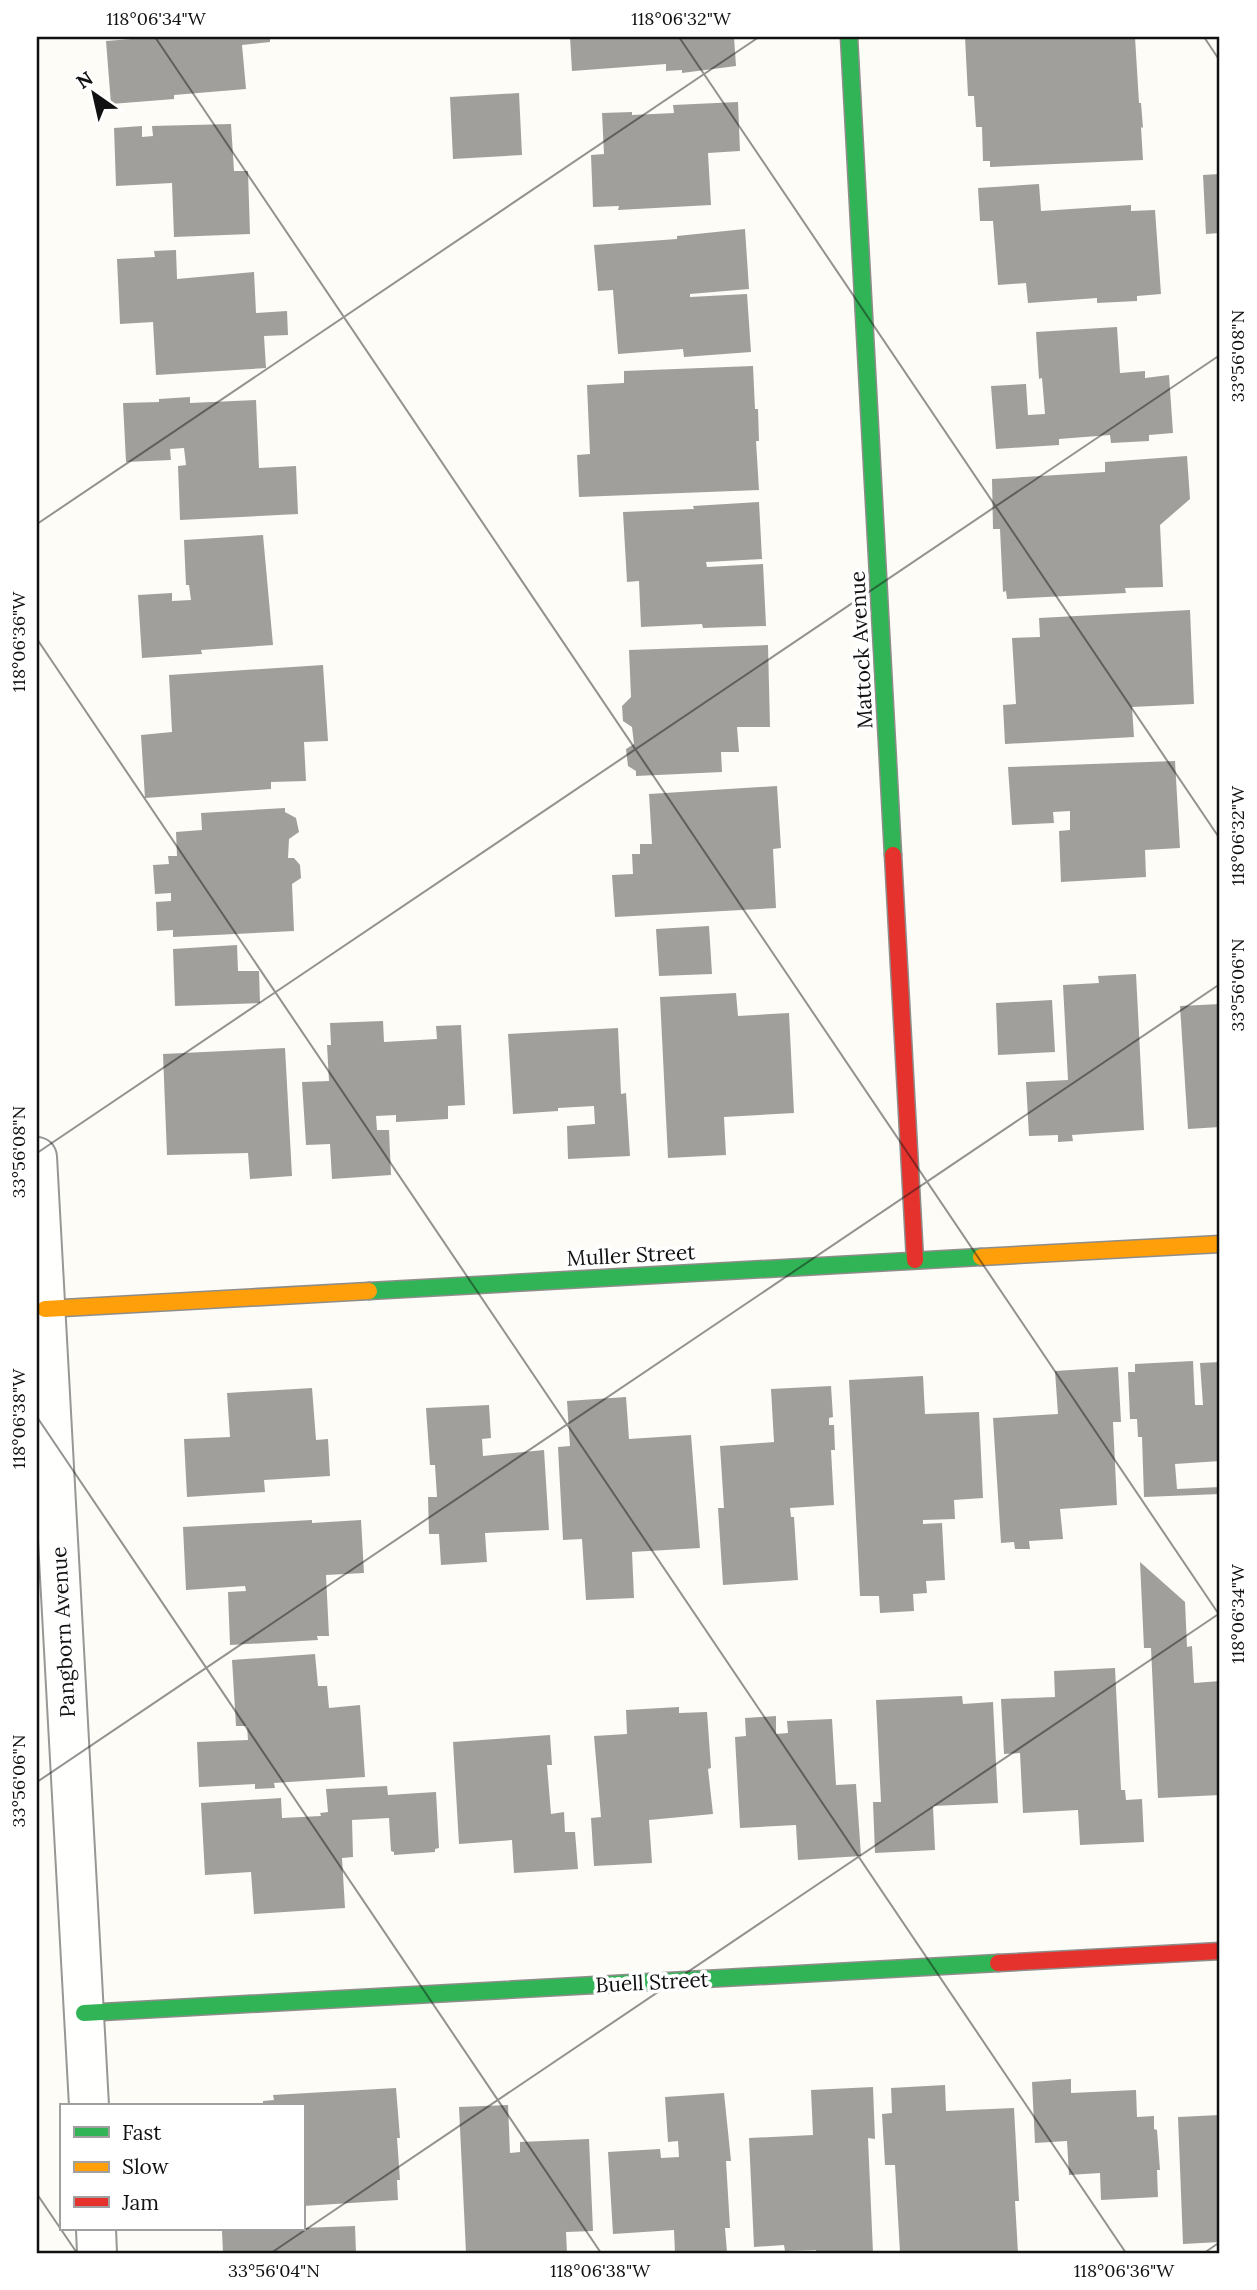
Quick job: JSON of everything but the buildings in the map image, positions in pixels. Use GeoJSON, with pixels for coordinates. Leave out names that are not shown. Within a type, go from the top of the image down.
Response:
{"type":"FeatureCollection","features":[{"type":"Feature","properties":{"kind":"street","name":"Mattock Avenue"},"geometry":{"type":"LineString","coordinates":[[849,37],[915,1260]]}},
{"type":"Feature","properties":{"kind":"street","name":"Pangborn Avenue"},"geometry":{"type":"LineString","coordinates":[[37,1157],[45,1309],[49,1612],[84,2013],[89,2104]]}},
{"type":"Feature","properties":{"kind":"street","name":"Muller Street"},"geometry":{"type":"LineString","coordinates":[[45,1309],[1220,1244]]}},
{"type":"Feature","properties":{"kind":"street","name":"Buell Street"},"geometry":{"type":"LineString","coordinates":[[84,2013],[1220,1951]]}},
{"type":"Feature","properties":{"kind":"street"},"geometry":{"type":"LineString","coordinates":[[96,2230],[97,2253]]}},
{"type":"Feature","properties":{"kind":"traffic: fast"},"geometry":{"type":"LineString","coordinates":[[849,37],[893,855]]}},
{"type":"Feature","properties":{"kind":"traffic: fast"},"geometry":{"type":"LineString","coordinates":[[369,1291],[981,1257]]}},
{"type":"Feature","properties":{"kind":"traffic: fast"},"geometry":{"type":"LineString","coordinates":[[84,2013],[998,1963]]}},
{"type":"Feature","properties":{"kind":"traffic: slow"},"geometry":{"type":"LineString","coordinates":[[981,1257],[1220,1244]]}},
{"type":"Feature","properties":{"kind":"traffic: slow"},"geometry":{"type":"LineString","coordinates":[[45,1309],[369,1291]]}},
{"type":"Feature","properties":{"kind":"traffic: jam"},"geometry":{"type":"LineString","coordinates":[[893,855],[915,1260]]}},
{"type":"Feature","properties":{"kind":"traffic: jam"},"geometry":{"type":"LineString","coordinates":[[998,1963],[1220,1951]]}}]}
